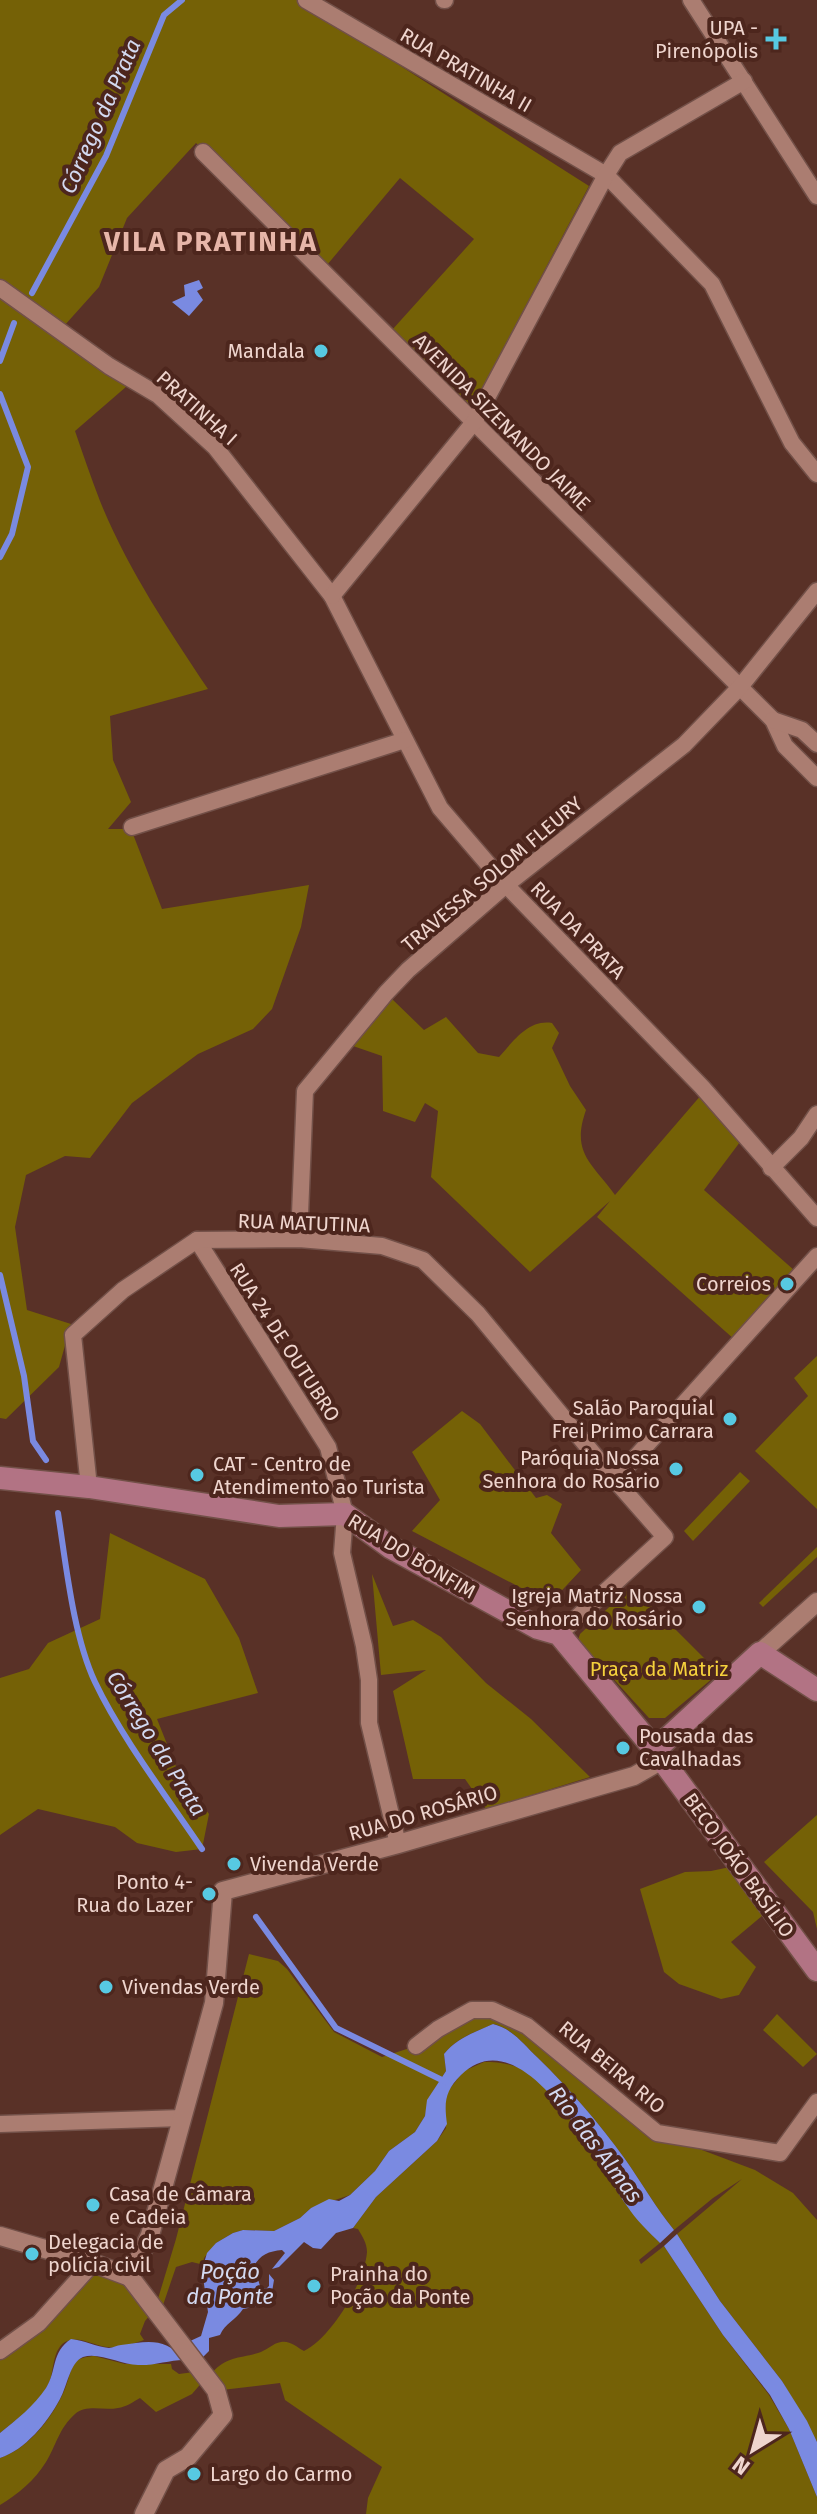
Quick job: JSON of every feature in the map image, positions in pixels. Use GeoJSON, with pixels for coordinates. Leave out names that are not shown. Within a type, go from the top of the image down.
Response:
{"type":"FeatureCollection","features":[{"type":"Feature","properties":{"kind":"main road","name":"RUA DO BONFIM"},"geometry":{"type":"LineString","coordinates":[[0,1478],[89,1487],[279,1516],[345,1514],[390,1547],[538,1628],[559,1634],[658,1755]]}},
{"type":"Feature","properties":{"kind":"main road"},"geometry":{"type":"LineString","coordinates":[[658,1755],[765,1657],[817,1690]]}},
{"type":"Feature","properties":{"kind":"main road","name":"BECO JOÃO BASÍLIO"},"geometry":{"type":"LineString","coordinates":[[658,1755],[817,1970]]}},
{"type":"Feature","properties":{"kind":"street","name":"RUA PRATINHA II"},"geometry":{"type":"LineString","coordinates":[[306,0],[606,175],[712,284],[792,443],[817,474]]}},
{"type":"Feature","properties":{"kind":"street"},"geometry":{"type":"LineString","coordinates":[[691,0],[817,196]]}},
{"type":"Feature","properties":{"kind":"street"},"geometry":{"type":"LineString","coordinates":[[332,596],[474,422],[620,153],[744,81]]}},
{"type":"Feature","properties":{"kind":"street","name":"AVENIDA SIZENANDO JAIME"},"geometry":{"type":"LineString","coordinates":[[203,152],[773,720],[785,746],[817,778]]}},
{"type":"Feature","properties":{"kind":"street","name":"PRATINHA I"},"geometry":{"type":"LineString","coordinates":[[0,288],[109,366],[158,395],[215,447],[332,596]]}},
{"type":"Feature","properties":{"kind":"street","name":"TRAVESSA SOLOM FLEURY"},"geometry":{"type":"LineString","coordinates":[[299,1239],[305,1091],[397,982],[506,885],[684,745],[740,687],[817,591]]}},
{"type":"Feature","properties":{"kind":"street","name":"RUA DA PRATA"},"geometry":{"type":"LineString","coordinates":[[332,596],[440,808],[506,885],[702,1087],[817,1218]]}},
{"type":"Feature","properties":{"kind":"street","name":"AVENIDA SIZENANDO JAIME"},"geometry":{"type":"LineString","coordinates":[[773,720],[802,730],[817,744]]}},
{"type":"Feature","properties":{"kind":"street"},"geometry":{"type":"LineString","coordinates":[[132,827],[405,740]]}},
{"type":"Feature","properties":{"kind":"street"},"geometry":{"type":"LineString","coordinates":[[771,1168],[801,1138],[817,1114]]}},
{"type":"Feature","properties":{"kind":"street","name":"RUA MATUTINA"},"geometry":{"type":"LineString","coordinates":[[197,1240],[299,1239],[382,1246],[423,1260],[478,1314],[665,1537],[559,1634]]}},
{"type":"Feature","properties":{"kind":"street"},"geometry":{"type":"LineString","coordinates":[[89,1487],[73,1335],[123,1290],[197,1240]]}},
{"type":"Feature","properties":{"kind":"street","name":"RUA 24 DE OUTUBRO"},"geometry":{"type":"LineString","coordinates":[[197,1240],[328,1447],[345,1514],[342,1553],[366,1657],[369,1723],[398,1844]]}},
{"type":"Feature","properties":{"kind":"street"},"geometry":{"type":"LineString","coordinates":[[615,1480],[817,1256]]}},
{"type":"Feature","properties":{"kind":"street"},"geometry":{"type":"LineString","coordinates":[[765,1657],[817,1602]]}},
{"type":"Feature","properties":{"kind":"street"},"geometry":{"type":"LineString","coordinates":[[765,1657],[817,1618]]}},
{"type":"Feature","properties":{"kind":"street","name":"RUA DO ROSÁRIO"},"geometry":{"type":"LineString","coordinates":[[182,2118],[214,2003],[223,1891],[634,1776],[658,1755]]}},
{"type":"Feature","properties":{"kind":"street","name":"RUA BEIRA RIO"},"geometry":{"type":"LineString","coordinates":[[416,2046],[438,2029],[472,2010],[492,2010],[505,2014],[538,2034],[657,2133],[780,2153],[817,2102]]}},
{"type":"Feature","properties":{"kind":"street"},"geometry":{"type":"LineString","coordinates":[[0,2124],[182,2118],[150,2235],[130,2277]]}},
{"type":"Feature","properties":{"kind":"street"},"geometry":{"type":"LineString","coordinates":[[0,2236],[130,2277],[216,2390],[223,2415],[188,2457],[166,2470],[144,2514]]}},
{"type":"Feature","properties":{"kind":"street"},"geometry":{"type":"LineString","coordinates":[[0,2351],[39,2323],[93,2263]]}},
{"type":"Feature","properties":{"kind":"green space"},"geometry":{"type":"Polygon","coordinates":[[[0,0],[297,0],[589,186],[469,413],[392,330],[474,239],[400,178],[327,265],[196,143],[127,218],[99,287],[64,326],[134,380],[75,431],[100,501],[135,574],[208,689],[110,716],[113,760],[131,802],[108,829],[131,829],[162,909],[309,885],[301,927],[272,1009],[253,1029],[198,1054],[132,1103],[90,1158],[65,1156],[26,1175],[15,1227],[27,1310],[71,1324],[59,1367],[6,1419],[0,1418],[0,0]]]}},
{"type":"Feature","properties":{"kind":"green space"},"geometry":{"type":"Polygon","coordinates":[[[392,999],[424,1030],[446,1017],[478,1053],[499,1057],[528,1028],[552,1023],[559,1033],[552,1048],[570,1086],[586,1110],[582,1147],[591,1165],[615,1195],[702,1094],[743,1138],[704,1190],[795,1271],[735,1340],[597,1217],[610,1201],[530,1272],[431,1177],[438,1111],[425,1103],[415,1122],[383,1111],[382,1056],[353,1046],[392,999]]]}},
{"type":"Feature","properties":{"kind":"green space"},"geometry":{"type":"Polygon","coordinates":[[[817,1356],[817,1509],[755,1451],[808,1396],[794,1378],[817,1356]]]}},
{"type":"Feature","properties":{"kind":"green space"},"geometry":{"type":"Polygon","coordinates":[[[462,1411],[480,1424],[536,1498],[547,1495],[562,1504],[551,1533],[581,1570],[550,1603],[412,1531],[440,1500],[412,1452],[462,1411]]]}},
{"type":"Feature","properties":{"kind":"green space"},"geometry":{"type":"Polygon","coordinates":[[[740,1472],[750,1481],[693,1541],[684,1531],[740,1472]]]}},
{"type":"Feature","properties":{"kind":"green space"},"geometry":{"type":"Polygon","coordinates":[[[110,1533],[205,1579],[239,1638],[258,1693],[157,1719],[179,1774],[209,1814],[202,1849],[176,1852],[137,1843],[115,1827],[38,1809],[0,1835],[0,1678],[29,1669],[48,1643],[100,1619],[110,1533]]]}},
{"type":"Feature","properties":{"kind":"green space"},"geometry":{"type":"Polygon","coordinates":[[[817,1547],[817,1557],[763,1607],[759,1603],[817,1547]]]}},
{"type":"Feature","properties":{"kind":"green space"},"geometry":{"type":"Polygon","coordinates":[[[372,1574],[393,1626],[413,1620],[441,1637],[486,1683],[531,1719],[590,1777],[486,1809],[465,1779],[413,1779],[393,1691],[426,1670],[381,1675],[372,1574]]]}},
{"type":"Feature","properties":{"kind":"green space","name":"Praça da Matriz"},"geometry":{"type":"Polygon","coordinates":[[[632,1586],[719,1673],[665,1718],[649,1718],[578,1640],[580,1634],[632,1586]]]}},
{"type":"Feature","properties":{"kind":"green space"},"geometry":{"type":"Polygon","coordinates":[[[817,1815],[817,1929],[813,1912],[764,1862],[817,1815]]]}},
{"type":"Feature","properties":{"kind":"green space"},"geometry":{"type":"Polygon","coordinates":[[[730,1867],[768,1911],[731,1942],[756,1967],[739,1995],[721,1999],[679,1984],[664,1972],[640,1889],[685,1872],[730,1867]]]}},
{"type":"Feature","properties":{"kind":"green space"},"geometry":{"type":"Polygon","coordinates":[[[249,1954],[278,1961],[334,2032],[382,2057],[416,2046],[457,2017],[505,2014],[657,2133],[755,2170],[793,2193],[817,2220],[817,2442],[782,2381],[720,2301],[677,2234],[742,2179],[674,2230],[625,2159],[583,2106],[517,2038],[507,2029],[494,2024],[449,2048],[444,2054],[446,2071],[430,2096],[425,2116],[415,2132],[389,2151],[375,2171],[350,2195],[311,2208],[300,2218],[274,2231],[243,2230],[233,2233],[216,2243],[204,2258],[202,2270],[200,2264],[192,2262],[176,2267],[162,2308],[157,2302],[249,1954]]]}},
{"type":"Feature","properties":{"kind":"green space"},"geometry":{"type":"Polygon","coordinates":[[[777,2014],[817,2054],[803,2067],[763,2030],[777,2014]]]}},
{"type":"Feature","properties":{"kind":"green space"},"geometry":{"type":"Polygon","coordinates":[[[484,2062],[509,2064],[526,2071],[557,2102],[626,2204],[660,2243],[639,2260],[641,2264],[664,2246],[723,2335],[769,2395],[789,2429],[817,2497],[817,2514],[366,2514],[368,2498],[382,2467],[285,2400],[280,2383],[222,2390],[212,2373],[223,2364],[281,2342],[304,2351],[335,2322],[353,2293],[365,2264],[365,2243],[358,2229],[353,2228],[376,2197],[437,2141],[446,2128],[444,2104],[447,2092],[464,2071],[484,2062]]]}},
{"type":"Feature","properties":{"kind":"green space"},"geometry":{"type":"Polygon","coordinates":[[[93,2263],[130,2277],[151,2314],[140,2334],[144,2340],[116,2347],[79,2340],[65,2342],[58,2350],[43,2394],[0,2433],[0,2351],[93,2263]]]}},
{"type":"Feature","properties":{"kind":"green space"},"geometry":{"type":"Polygon","coordinates":[[[94,2356],[125,2364],[171,2364],[179,2374],[194,2372],[204,2380],[192,2394],[156,2412],[140,2398],[121,2407],[90,2408],[75,2414],[65,2425],[37,2475],[0,2505],[0,2458],[30,2440],[59,2401],[74,2365],[80,2359],[94,2356]]]}},
{"type":"Feature","properties":{"kind":"water"},"geometry":{"type":"Polygon","coordinates":[[[199,280],[203,288],[197,291],[203,300],[189,316],[172,302],[185,296],[184,285],[199,280]]]}},
{"type":"Feature","properties":{"kind":"water"},"geometry":{"type":"Polygon","coordinates":[[[493,2024],[517,2038],[583,2106],[625,2159],[674,2230],[660,2243],[642,2225],[579,2131],[558,2103],[534,2079],[510,2064],[485,2061],[461,2075],[452,2086],[446,2103],[447,2124],[437,2141],[376,2197],[353,2228],[336,2233],[321,2249],[304,2242],[279,2267],[272,2269],[285,2253],[282,2250],[259,2259],[254,2266],[260,2286],[266,2289],[269,2286],[269,2274],[274,2280],[270,2304],[243,2309],[220,2335],[209,2338],[209,2351],[202,2358],[188,2342],[201,2336],[208,2312],[202,2270],[207,2253],[216,2243],[233,2233],[243,2230],[274,2231],[329,2199],[339,2201],[350,2195],[375,2171],[389,2151],[415,2132],[425,2116],[427,2100],[446,2071],[444,2054],[449,2048],[493,2024]]]}},
{"type":"Feature","properties":{"kind":"water"},"geometry":{"type":"Polygon","coordinates":[[[677,2234],[720,2301],[782,2381],[807,2421],[817,2442],[817,2497],[789,2429],[770,2395],[723,2335],[664,2246],[677,2234]]]}},
{"type":"Feature","properties":{"kind":"water"},"geometry":{"type":"Polygon","coordinates":[[[71,2339],[109,2348],[156,2342],[170,2347],[186,2360],[138,2365],[96,2356],[83,2357],[75,2364],[60,2399],[42,2426],[18,2449],[0,2458],[0,2433],[41,2395],[60,2350],[71,2339]]]}},
{"type":"Feature","properties":{"kind":"waterway","name":"Córrego da Prata"},"geometry":{"type":"LineString","coordinates":[[32,293],[106,156],[164,15],[182,0]]}},
{"type":"Feature","properties":{"kind":"waterway","name":"Córrego da Prata"},"geometry":{"type":"LineString","coordinates":[[0,361],[14,323]]}},
{"type":"Feature","properties":{"kind":"waterway","name":"Córrego da Prata"},"geometry":{"type":"LineString","coordinates":[[0,394],[28,467],[12,534],[0,557]]}},
{"type":"Feature","properties":{"kind":"waterway","name":"Córrego da Prata"},"geometry":{"type":"LineString","coordinates":[[0,1275],[24,1376],[33,1441],[46,1460]]}},
{"type":"Feature","properties":{"kind":"waterway","name":"Córrego da Prata"},"geometry":{"type":"LineString","coordinates":[[58,1513],[76,1621],[95,1682],[131,1745],[202,1849]]}},
{"type":"Feature","properties":{"kind":"waterway","name":"Córrego da Prata"},"geometry":{"type":"LineString","coordinates":[[256,1917],[336,2028],[446,2082]]}},
{"type":"Feature","properties":{"kind":"place","name":"UPA - Pirenópolis"},"geometry":{"type":"Point","coordinates":[776,39]}},
{"type":"Feature","properties":{"kind":"place","name":"Mandala"},"geometry":{"type":"Point","coordinates":[321,351]}},
{"type":"Feature","properties":{"kind":"place","name":"Correios"},"geometry":{"type":"Point","coordinates":[787,1284]}},
{"type":"Feature","properties":{"kind":"place","name":"Salão Paroquial Frei Primo Carrara"},"geometry":{"type":"Point","coordinates":[730,1419]}},
{"type":"Feature","properties":{"kind":"place","name":"Paróquia Nossa Senhora do Rosário"},"geometry":{"type":"Point","coordinates":[676,1469]}},
{"type":"Feature","properties":{"kind":"place","name":"CAT - Centro de Atendimento ao Turista"},"geometry":{"type":"Point","coordinates":[197,1475]}},
{"type":"Feature","properties":{"kind":"place","name":"Igreja Matriz Nossa Senhora do Rosário"},"geometry":{"type":"Point","coordinates":[699,1607]}},
{"type":"Feature","properties":{"kind":"place","name":"Pousada das Cavalhadas"},"geometry":{"type":"Point","coordinates":[623,1748]}},
{"type":"Feature","properties":{"kind":"place","name":"Vivenda Verde"},"geometry":{"type":"Point","coordinates":[234,1864]}},
{"type":"Feature","properties":{"kind":"place","name":"Ponto 4- Rua do Lazer"},"geometry":{"type":"Point","coordinates":[209,1894]}},
{"type":"Feature","properties":{"kind":"place","name":"Vivendas Verde"},"geometry":{"type":"Point","coordinates":[106,1987]}},
{"type":"Feature","properties":{"kind":"place","name":"Casa de Câmara e Cadeia"},"geometry":{"type":"Point","coordinates":[93,2205]}},
{"type":"Feature","properties":{"kind":"place","name":"Delegacia de polícia civil"},"geometry":{"type":"Point","coordinates":[32,2254]}},
{"type":"Feature","properties":{"kind":"place","name":"Prainha do Poção da Ponte"},"geometry":{"type":"Point","coordinates":[314,2286]}},
{"type":"Feature","properties":{"kind":"place","name":"Largo do Carmo"},"geometry":{"type":"Point","coordinates":[194,2474]}},
{"type":"Feature","properties":{"kind":"district","name":"VILA PRATINHA"},"geometry":{"type":"Point","coordinates":[211,241]}},
{"type":"Feature","properties":{"kind":"water label","name":"Rio das Almas"},"geometry":{"type":"Point","coordinates":[596,2144]}},
{"type":"Feature","properties":{"kind":"water label","name":"Poção da Ponte"},"geometry":{"type":"Point","coordinates":[230,2284]}}]}
